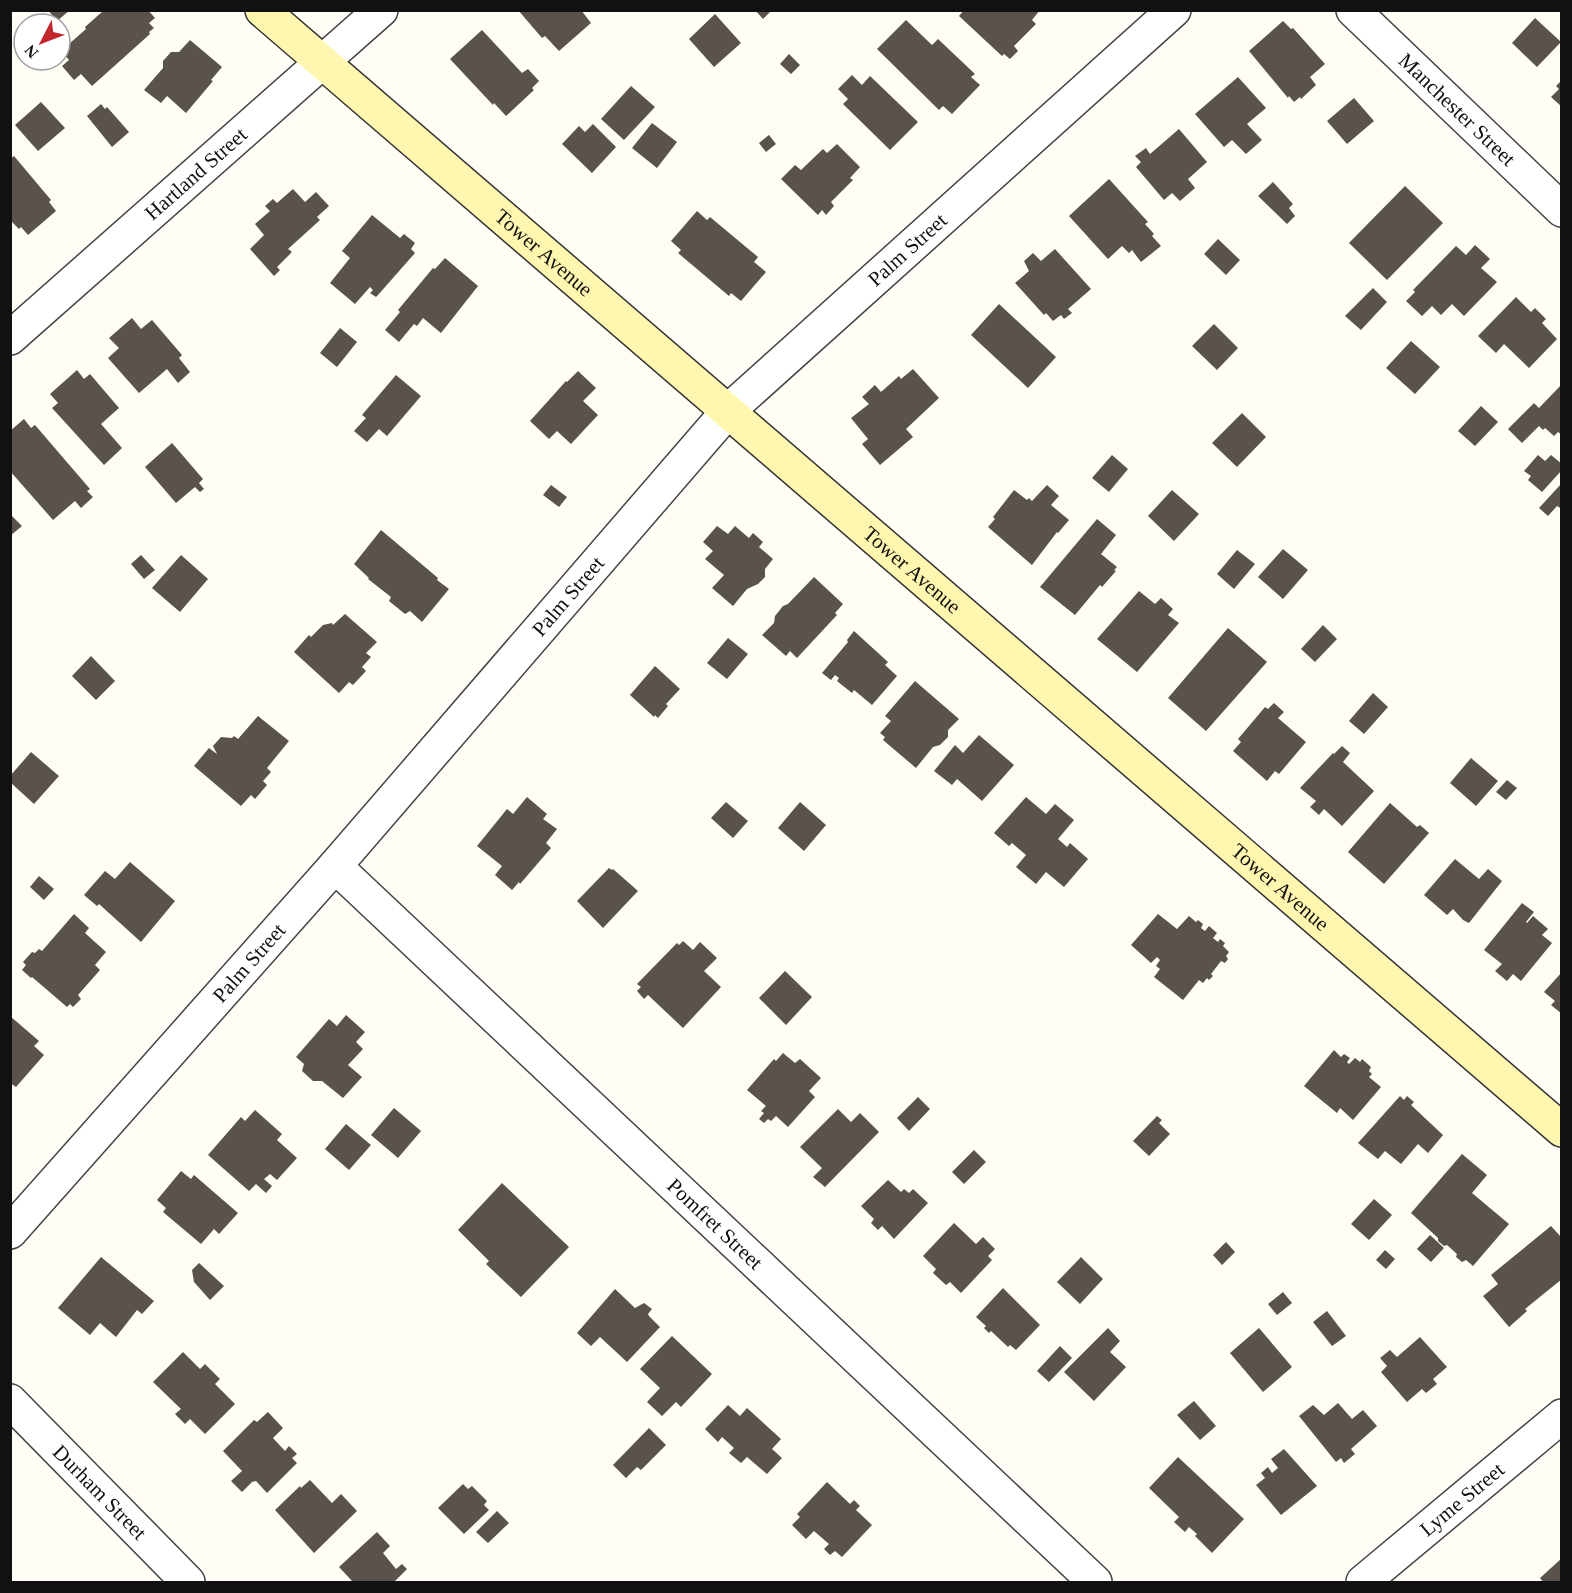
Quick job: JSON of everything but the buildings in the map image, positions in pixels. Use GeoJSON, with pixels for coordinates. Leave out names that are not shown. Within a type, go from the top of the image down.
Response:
{"type":"FeatureCollection","features":[{"type":"Feature","properties":{"kind":"main road","name":"Tower Avenue"},"geometry":{"type":"LineString","coordinates":[[262,10],[1562,1130]]}},
{"type":"Feature","properties":{"kind":"street","name":"Hartland Street"},"geometry":{"type":"LineString","coordinates":[[10,338],[381,10]]}},
{"type":"Feature","properties":{"kind":"street","name":"Palm Street"},"geometry":{"type":"LineString","coordinates":[[10,1232],[335,866],[728,411],[1174,10]]}},
{"type":"Feature","properties":{"kind":"street","name":"Manchester Street"},"geometry":{"type":"LineString","coordinates":[[1353,10],[1562,210]]}},
{"type":"Feature","properties":{"kind":"street","name":"Pomfret Street"},"geometry":{"type":"LineString","coordinates":[[335,866],[1095,1582]]}},
{"type":"Feature","properties":{"kind":"street","name":"Durham Street"},"geometry":{"type":"LineString","coordinates":[[10,1401],[188,1582]]}},
{"type":"Feature","properties":{"kind":"street","name":"Lyme Street"},"geometry":{"type":"LineString","coordinates":[[1363,1582],[1562,1416]]}}]}
